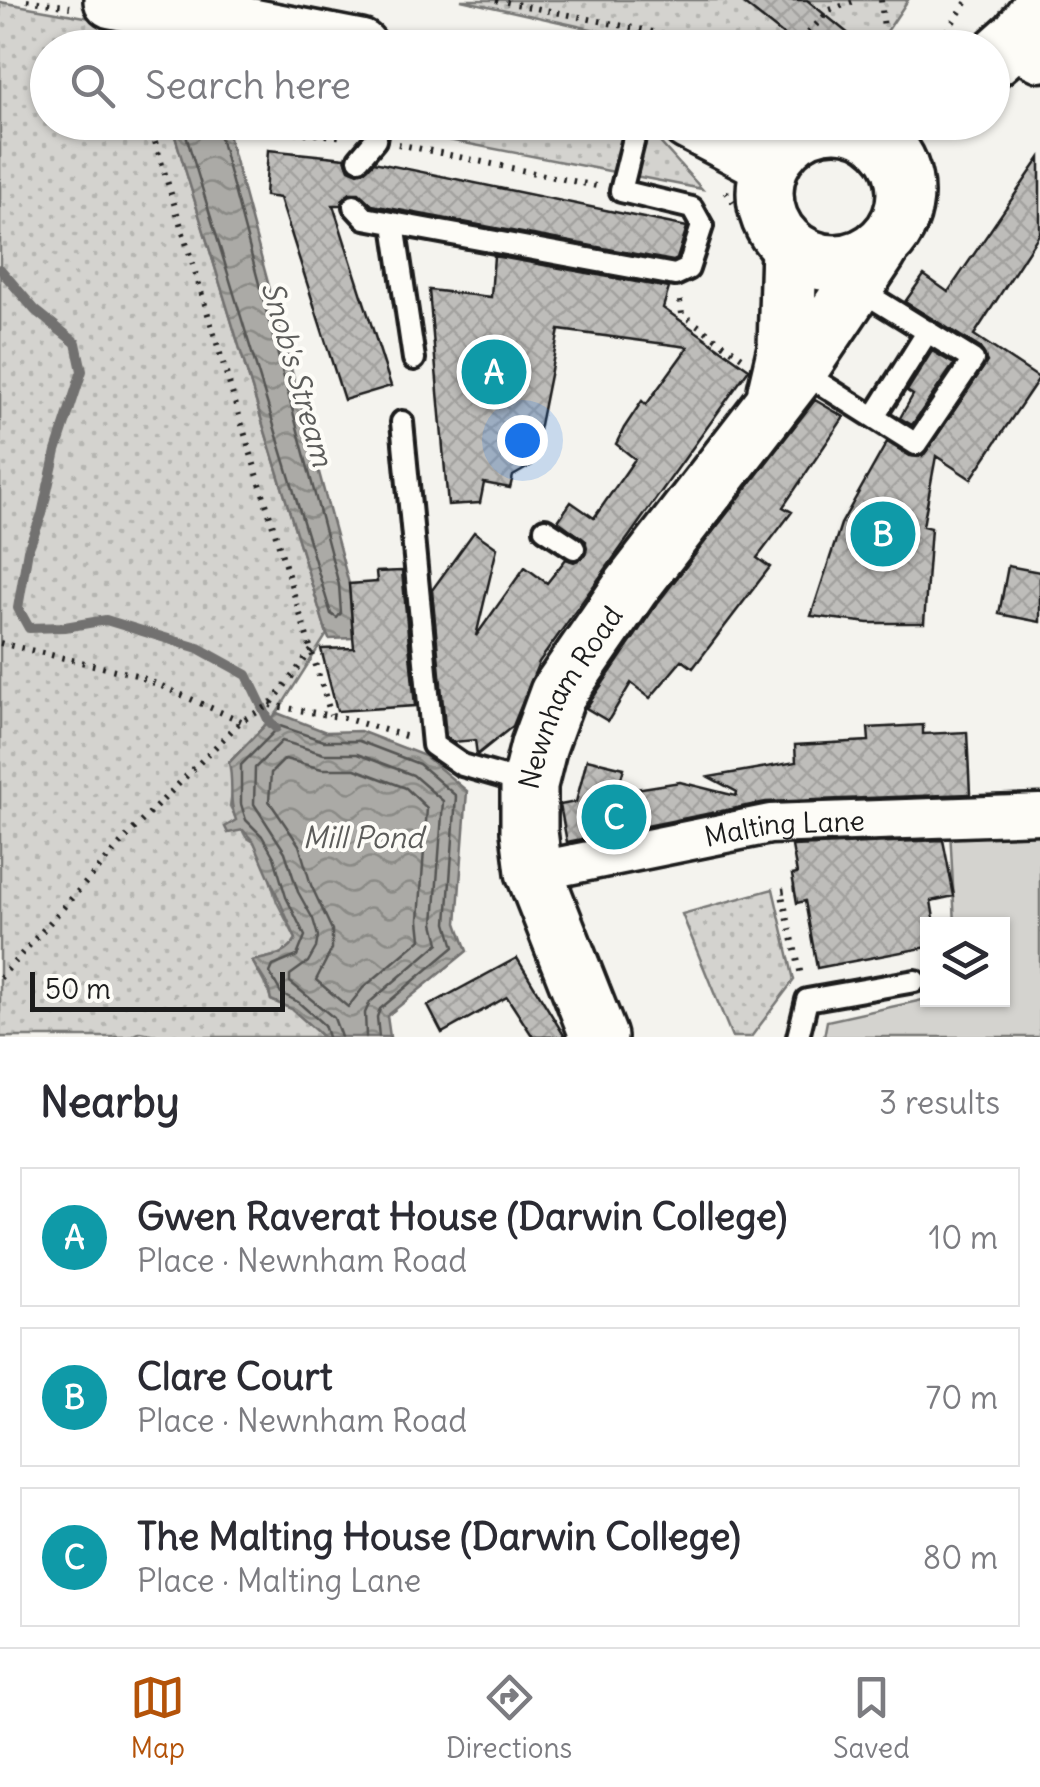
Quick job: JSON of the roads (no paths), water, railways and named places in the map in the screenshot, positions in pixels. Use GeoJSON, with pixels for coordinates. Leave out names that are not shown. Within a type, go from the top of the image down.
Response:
{"type":"FeatureCollection","features":[{"type":"Feature","properties":{"kind":"main road"},"geometry":{"type":"LineString","coordinates":[[112,0],[267,30]]}},
{"type":"Feature","properties":{"kind":"main road"},"geometry":{"type":"LineString","coordinates":[[724,140],[770,164]]}},
{"type":"Feature","properties":{"kind":"main road"},"geometry":{"type":"LineString","coordinates":[[789,140],[770,164],[764,182],[771,246],[813,260],[831,264],[852,262],[867,269],[894,233],[905,206],[900,162],[885,140]]}},
{"type":"Feature","properties":{"kind":"main road","name":"Newnham Road"},"geometry":{"type":"LineString","coordinates":[[771,246],[786,348],[787,385]]}},
{"type":"Feature","properties":{"kind":"main road","name":"Newnham Road"},"geometry":{"type":"LineString","coordinates":[[599,1037],[534,872],[529,831],[530,784],[539,745],[558,693],[624,582],[787,385],[867,269]]}},
{"type":"Feature","properties":{"kind":"street","name":"Malting Lane"},"geometry":{"type":"LineString","coordinates":[[534,872],[770,824],[1040,814]]}},
{"type":"Feature","properties":{"kind":"lane"},"geometry":{"type":"LineString","coordinates":[[359,159],[371,140]]}},
{"type":"Feature","properties":{"kind":"lane"},"geometry":{"type":"LineString","coordinates":[[354,206],[365,218],[675,275],[688,269],[702,226],[692,208],[622,191],[634,140]]}},
{"type":"Feature","properties":{"kind":"lane"},"geometry":{"type":"LineString","coordinates":[[394,224],[414,359]]}},
{"type":"Feature","properties":{"kind":"lane"},"geometry":{"type":"LineString","coordinates":[[787,385],[874,417],[916,444],[973,360],[928,331],[867,269]]}},
{"type":"Feature","properties":{"kind":"lane"},"geometry":{"type":"LineString","coordinates":[[874,417],[928,331]]}},
{"type":"Feature","properties":{"kind":"lane"},"geometry":{"type":"LineString","coordinates":[[402,422],[433,745],[462,765],[530,784]]}},
{"type":"Feature","properties":{"kind":"lane"},"geometry":{"type":"LineString","coordinates":[[545,529],[574,548]]}},
{"type":"Feature","properties":{"kind":"lane"},"geometry":{"type":"LineString","coordinates":[[798,1037],[807,1000],[915,981]]}},
{"type":"Feature","properties":{"kind":"water"},"geometry":{"type":"Polygon","coordinates":[[[176,140],[230,140],[349,584],[353,638],[329,639],[176,140]]]}},
{"type":"Feature","properties":{"kind":"water","name":"Mill Pond"},"geometry":{"type":"Polygon","coordinates":[[[277,713],[326,732],[360,731],[425,756],[467,791],[457,923],[467,951],[387,1016],[390,1037],[323,1037],[292,1009],[271,1000],[268,986],[252,961],[283,952],[296,939],[254,842],[243,830],[228,833],[225,827],[236,820],[229,763],[277,713]]]}},
{"type":"Feature","properties":{"kind":"waterway"},"geometry":{"type":"LineString","coordinates":[[0,269],[35,310],[76,343],[82,371],[56,451],[42,514],[28,550],[18,608],[29,628],[106,620],[198,648],[247,675],[276,728]]}},
{"type":"Feature","properties":{"kind":"place","name":"Gwen Raverat House (Darwin College)"},"geometry":{"type":"Point","coordinates":[494,372]}},
{"type":"Feature","properties":{"kind":"place","name":"Clare Court"},"geometry":{"type":"Point","coordinates":[883,534]}},
{"type":"Feature","properties":{"kind":"place","name":"The Malting House (Darwin College)"},"geometry":{"type":"Point","coordinates":[614,817]}},
{"type":"Feature","properties":{"kind":"water label","name":"Snob's Stream"},"geometry":{"type":"Point","coordinates":[297,374]}}]}
